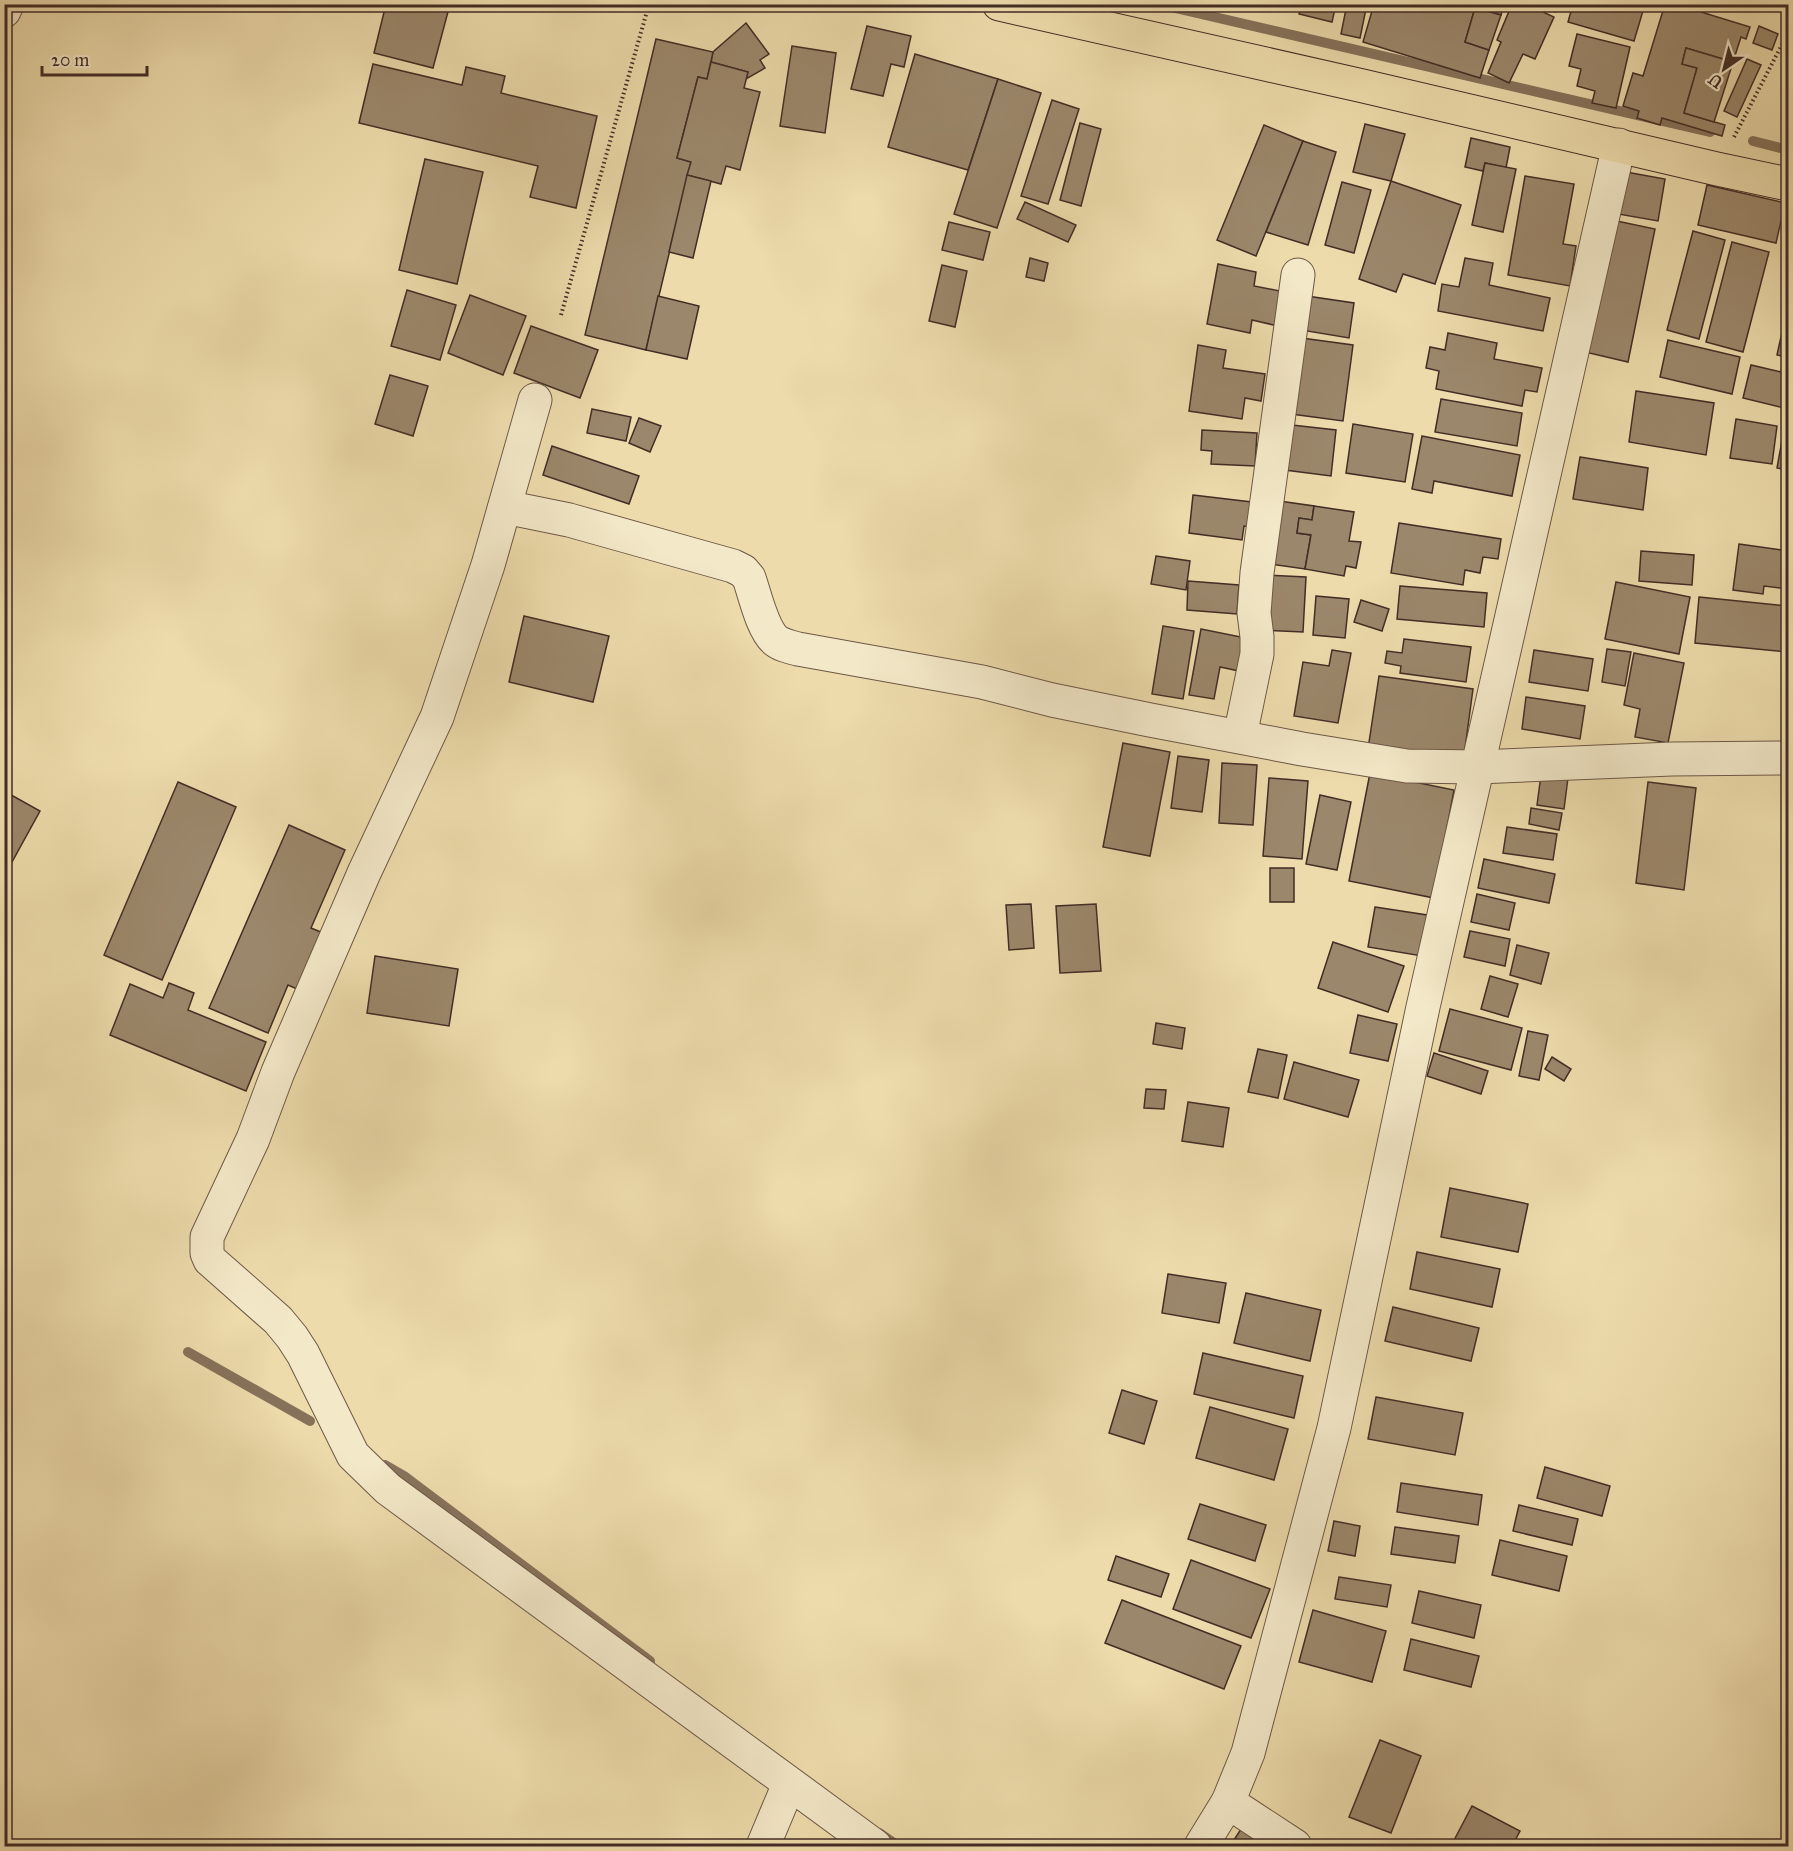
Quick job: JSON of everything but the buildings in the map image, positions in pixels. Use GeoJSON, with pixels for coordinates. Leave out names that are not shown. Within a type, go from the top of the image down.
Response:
{"type":"FeatureCollection","features":[{"type":"Feature","properties":{"kind":"main road"},"geometry":{"type":"LineString","coordinates":[[999,4],[1788,184]]}},
{"type":"Feature","properties":{"kind":"street"},"geometry":{"type":"LineString","coordinates":[[4,11],[7,4]]}},
{"type":"Feature","properties":{"kind":"street"},"geometry":{"type":"LineString","coordinates":[[1201,1846],[1228,1802],[1248,1753],[1334,1428],[1423,1007],[1619,145]]}},
{"type":"Feature","properties":{"kind":"street"},"geometry":{"type":"LineString","coordinates":[[1240,736],[1257,654],[1254,613],[1257,573],[1298,274]]}},
{"type":"Feature","properties":{"kind":"street"},"geometry":{"type":"LineString","coordinates":[[535,400],[488,565],[437,717],[364,873],[278,1072],[253,1139],[207,1237],[207,1253],[210,1260],[278,1320],[292,1337],[303,1354],[353,1455],[388,1489],[875,1846]]}},
{"type":"Feature","properties":{"kind":"street"},"geometry":{"type":"LineString","coordinates":[[505,507],[569,520],[733,566],[743,571],[749,578],[769,631],[775,640],[790,647],[982,682],[1052,700],[1407,766],[1478,767],[1672,759],[1788,758]]}},
{"type":"Feature","properties":{"kind":"street"},"geometry":{"type":"LineString","coordinates":[[763,1846],[789,1784]]}},
{"type":"Feature","properties":{"kind":"street"},"geometry":{"type":"LineString","coordinates":[[1228,1802],[1295,1846]]}},
{"type":"Feature","properties":{"kind":"path"},"geometry":{"type":"LineString","coordinates":[[561,315],[649,4]]}},
{"type":"Feature","properties":{"kind":"path"},"geometry":{"type":"LineString","coordinates":[[1717,169],[1788,33]]}},
{"type":"Feature","properties":{"kind":"waterway"},"geometry":{"type":"LineString","coordinates":[[1158,4],[1710,132]]}},
{"type":"Feature","properties":{"kind":"waterway"},"geometry":{"type":"LineString","coordinates":[[1753,141],[1788,150]]}},
{"type":"Feature","properties":{"kind":"waterway"},"geometry":{"type":"LineString","coordinates":[[188,1352],[310,1421]]}},
{"type":"Feature","properties":{"kind":"waterway"},"geometry":{"type":"LineString","coordinates":[[385,1465],[404,1476],[650,1661]]}},
{"type":"Feature","properties":{"kind":"waterway"},"geometry":{"type":"LineString","coordinates":[[879,1833],[898,1846]]}}]}
